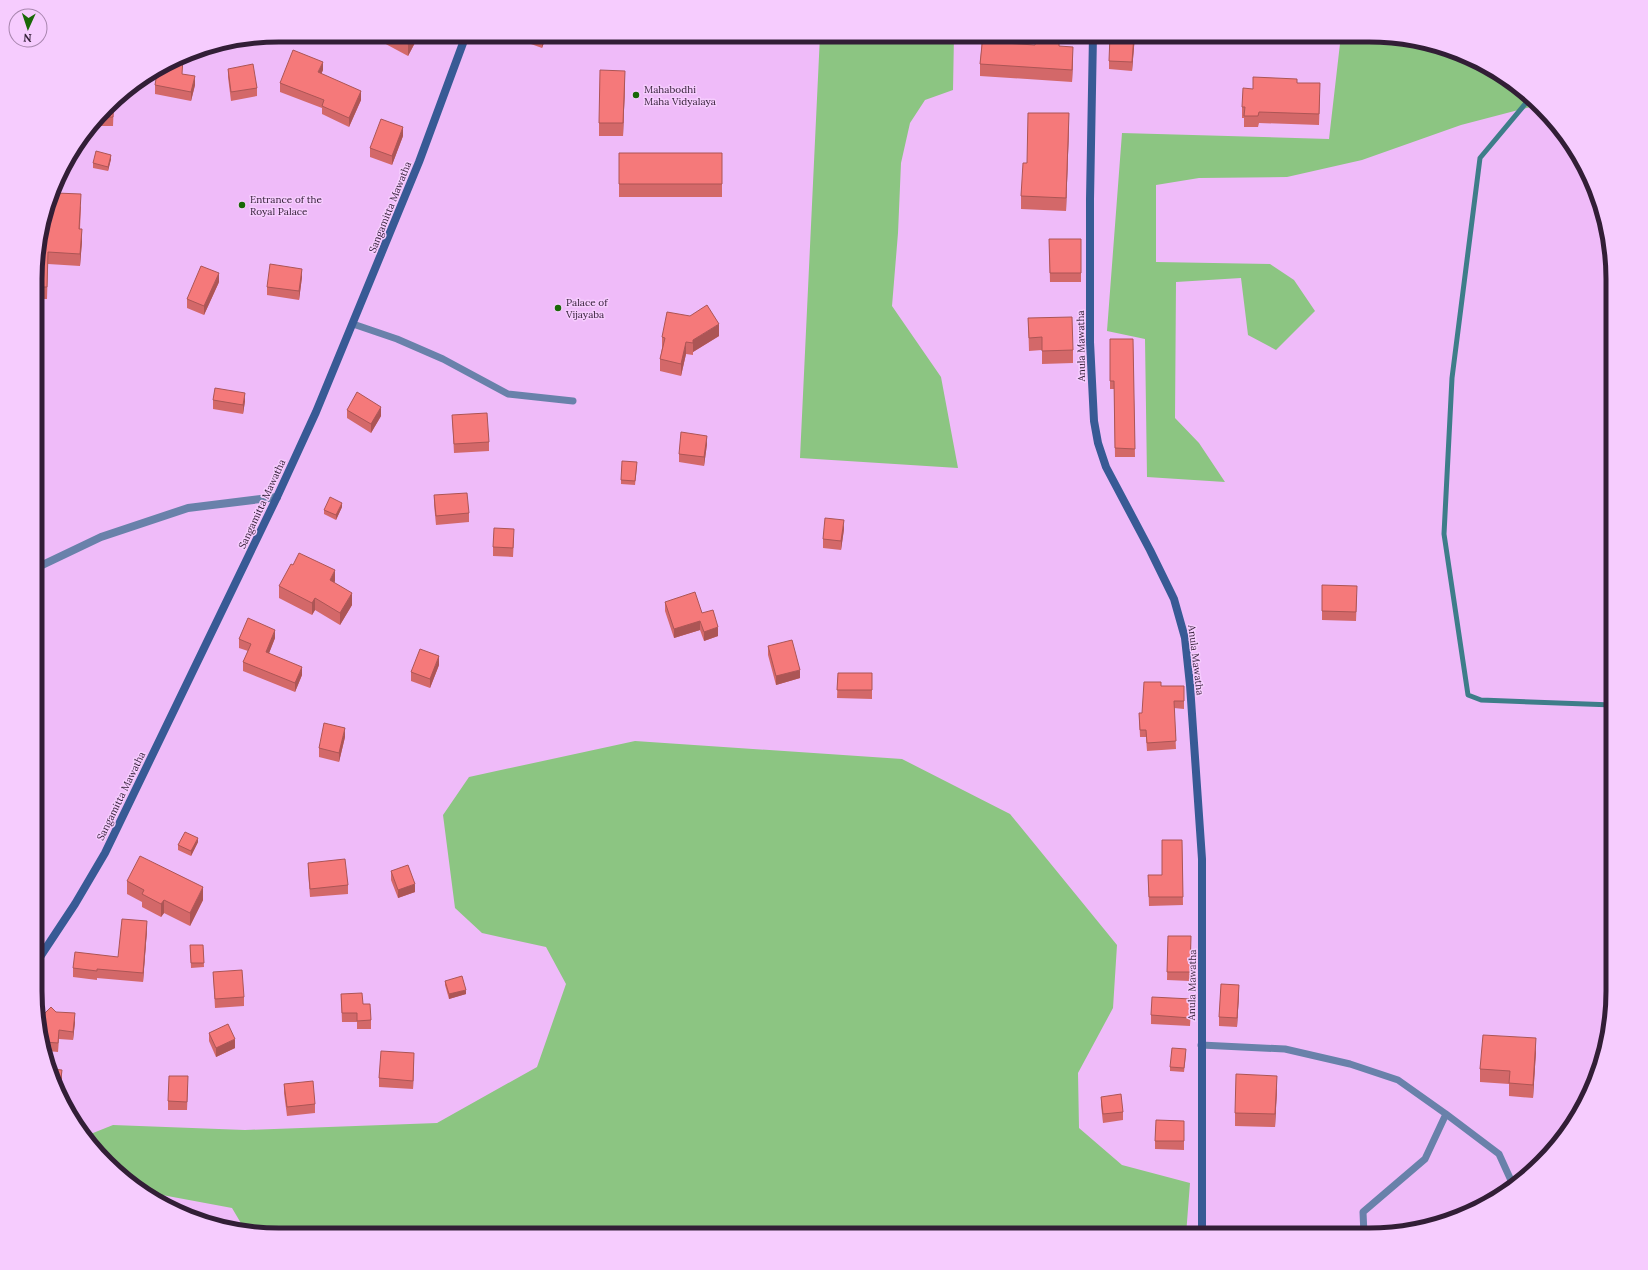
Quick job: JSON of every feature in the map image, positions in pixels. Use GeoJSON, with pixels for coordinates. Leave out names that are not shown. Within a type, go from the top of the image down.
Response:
{"type":"FeatureCollection","features":[{"type":"Feature","properties":{"kind":"main road","name":"Sangamitta Mawatha"},"geometry":{"type":"LineString","coordinates":[[42,954],[75,904],[105,853],[277,497],[316,412],[353,324],[419,162],[463,42]]}},
{"type":"Feature","properties":{"kind":"main road","name":"Anula Mawatha"},"geometry":{"type":"LineString","coordinates":[[1093,42],[1090,199],[1090,342],[1094,421],[1098,443],[1106,467],[1174,599],[1185,638],[1190,685],[1201,844],[1203,928],[1201,1045],[1202,1228]]}},
{"type":"Feature","properties":{"kind":"street"},"geometry":{"type":"LineString","coordinates":[[42,565],[101,537],[188,508],[277,497]]}},
{"type":"Feature","properties":{"kind":"lane"},"geometry":{"type":"LineString","coordinates":[[353,324],[397,339],[443,359],[508,394],[573,401]]}},
{"type":"Feature","properties":{"kind":"lane"},"geometry":{"type":"LineString","coordinates":[[1201,1045],[1285,1049],[1350,1064],[1398,1080],[1499,1154],[1511,1180]]}},
{"type":"Feature","properties":{"kind":"lane"},"geometry":{"type":"LineString","coordinates":[[1364,1228],[1363,1212],[1425,1159],[1446,1114]]}},
{"type":"Feature","properties":{"kind":"green space"},"geometry":{"type":"Polygon","coordinates":[[[820,42],[954,42],[953,90],[925,100],[910,123],[901,163],[898,233],[892,306],[941,377],[958,468],[800,458],[820,42]]]}},
{"type":"Feature","properties":{"kind":"green space"},"geometry":{"type":"Polygon","coordinates":[[[1340,42],[1400,44],[1430,50],[1460,60],[1474,66],[1501,82],[1532,107],[1461,125],[1362,160],[1287,177],[1199,178],[1156,185],[1156,262],[1270,264],[1294,280],[1315,311],[1276,350],[1248,335],[1241,278],[1176,282],[1175,418],[1199,443],[1225,482],[1147,477],[1145,339],[1107,331],[1122,133],[1329,139],[1340,42]]]}},
{"type":"Feature","properties":{"kind":"green space"},"geometry":{"type":"Polygon","coordinates":[[[635,741],[902,759],[1010,814],[1117,945],[1113,1008],[1078,1073],[1079,1128],[1122,1165],[1190,1183],[1187,1228],[279,1228],[242,1225],[232,1208],[158,1194],[135,1179],[111,1159],[90,1134],[113,1125],[245,1130],[437,1123],[537,1067],[566,984],[546,947],[482,933],[455,908],[443,815],[469,777],[635,741]]]}},
{"type":"Feature","properties":{"kind":"building"},"geometry":{"type":"Polygon","coordinates":[[[982,42],[1004,42],[1035,45],[1035,42],[1059,42],[1059,46],[1073,47],[1072,70],[980,64],[982,42]]]}},
{"type":"Feature","properties":{"kind":"building"},"geometry":{"type":"Polygon","coordinates":[[[1110,42],[1133,42],[1132,62],[1109,61],[1110,42]]]}},
{"type":"Feature","properties":{"kind":"building"},"geometry":{"type":"Polygon","coordinates":[[[293,50],[323,62],[318,72],[361,91],[349,118],[322,106],[324,100],[280,83],[293,50]]]}},
{"type":"Feature","properties":{"kind":"building"},"geometry":{"type":"Polygon","coordinates":[[[183,62],[182,74],[195,76],[191,92],[155,85],[156,77],[183,62]]]}},
{"type":"Feature","properties":{"kind":"building"},"geometry":{"type":"Polygon","coordinates":[[[253,64],[257,88],[231,92],[228,69],[253,64]]]}},
{"type":"Feature","properties":{"kind":"building"},"geometry":{"type":"Polygon","coordinates":[[[600,70],[625,71],[623,123],[599,123],[600,70]]]}},
{"type":"Feature","properties":{"kind":"building"},"geometry":{"type":"Polygon","coordinates":[[[1253,77],[1297,79],[1297,83],[1320,83],[1319,114],[1259,112],[1258,116],[1244,116],[1245,107],[1242,107],[1243,88],[1253,89],[1253,77]]]}},
{"type":"Feature","properties":{"kind":"building"},"geometry":{"type":"Polygon","coordinates":[[[113,109],[113,117],[106,117],[113,109]]]}},
{"type":"Feature","properties":{"kind":"building"},"geometry":{"type":"Polygon","coordinates":[[[1028,113],[1069,113],[1066,198],[1021,196],[1023,163],[1027,163],[1028,113]]]}},
{"type":"Feature","properties":{"kind":"building"},"geometry":{"type":"Polygon","coordinates":[[[381,119],[403,127],[392,156],[370,148],[381,119]]]}},
{"type":"Feature","properties":{"kind":"building"},"geometry":{"type":"Polygon","coordinates":[[[96,151],[111,155],[108,167],[93,163],[96,151]]]}},
{"type":"Feature","properties":{"kind":"building"},"geometry":{"type":"Polygon","coordinates":[[[619,153],[722,153],[722,184],[619,184],[619,153]]]}},
{"type":"Feature","properties":{"kind":"building"},"geometry":{"type":"Polygon","coordinates":[[[58,193],[81,194],[79,229],[82,229],[80,254],[48,252],[47,287],[42,287],[44,248],[50,218],[58,193]]]}},
{"type":"Feature","properties":{"kind":"building"},"geometry":{"type":"Polygon","coordinates":[[[1049,239],[1081,239],[1081,273],[1050,273],[1049,239]]]}},
{"type":"Feature","properties":{"kind":"building"},"geometry":{"type":"Polygon","coordinates":[[[270,264],[302,269],[299,291],[267,287],[270,264]]]}},
{"type":"Feature","properties":{"kind":"building"},"geometry":{"type":"Polygon","coordinates":[[[201,266],[219,273],[204,306],[187,299],[201,266]]]}},
{"type":"Feature","properties":{"kind":"building"},"geometry":{"type":"Polygon","coordinates":[[[707,305],[719,324],[693,340],[693,343],[686,342],[681,364],[660,359],[665,338],[662,337],[667,312],[690,316],[707,305]]]}},
{"type":"Feature","properties":{"kind":"building"},"geometry":{"type":"Polygon","coordinates":[[[1072,317],[1073,350],[1042,351],[1042,337],[1029,338],[1028,318],[1072,317]]]}},
{"type":"Feature","properties":{"kind":"building"},"geometry":{"type":"Polygon","coordinates":[[[1110,339],[1133,339],[1135,449],[1115,448],[1114,381],[1110,381],[1110,339]]]}},
{"type":"Feature","properties":{"kind":"building"},"geometry":{"type":"Polygon","coordinates":[[[215,388],[245,393],[243,405],[213,400],[215,388]]]}},
{"type":"Feature","properties":{"kind":"building"},"geometry":{"type":"Polygon","coordinates":[[[357,392],[381,407],[371,424],[347,410],[357,392]]]}},
{"type":"Feature","properties":{"kind":"building"},"geometry":{"type":"Polygon","coordinates":[[[487,413],[489,442],[454,444],[452,415],[487,413]]]}},
{"type":"Feature","properties":{"kind":"building"},"geometry":{"type":"Polygon","coordinates":[[[681,432],[707,436],[704,457],[679,454],[681,432]]]}},
{"type":"Feature","properties":{"kind":"building"},"geometry":{"type":"Polygon","coordinates":[[[622,461],[637,462],[635,481],[621,480],[622,461]]]}},
{"type":"Feature","properties":{"kind":"building"},"geometry":{"type":"Polygon","coordinates":[[[467,493],[469,513],[436,516],[434,495],[467,493]]]}},
{"type":"Feature","properties":{"kind":"building"},"geometry":{"type":"Polygon","coordinates":[[[330,497],[342,503],[336,515],[324,510],[330,497]]]}},
{"type":"Feature","properties":{"kind":"building"},"geometry":{"type":"Polygon","coordinates":[[[825,518],[844,520],[841,541],[823,539],[825,518]]]}},
{"type":"Feature","properties":{"kind":"building"},"geometry":{"type":"Polygon","coordinates":[[[494,528],[514,529],[513,548],[493,547],[494,528]]]}},
{"type":"Feature","properties":{"kind":"building"},"geometry":{"type":"Polygon","coordinates":[[[299,553],[335,570],[330,580],[352,593],[340,613],[315,598],[312,603],[279,586],[299,553]]]}},
{"type":"Feature","properties":{"kind":"building"},"geometry":{"type":"Polygon","coordinates":[[[1322,585],[1357,586],[1356,612],[1322,611],[1322,585]]]}},
{"type":"Feature","properties":{"kind":"building"},"geometry":{"type":"Polygon","coordinates":[[[695,592],[702,613],[713,610],[718,627],[704,632],[700,621],[674,629],[665,602],[695,592]]]}},
{"type":"Feature","properties":{"kind":"building"},"geometry":{"type":"Polygon","coordinates":[[[248,618],[275,630],[266,652],[302,667],[295,683],[243,662],[251,644],[239,639],[248,618]]]}},
{"type":"Feature","properties":{"kind":"building"},"geometry":{"type":"Polygon","coordinates":[[[792,640],[800,670],[776,676],[768,646],[792,640]]]}},
{"type":"Feature","properties":{"kind":"building"},"geometry":{"type":"Polygon","coordinates":[[[420,649],[439,656],[430,679],[411,672],[420,649]]]}},
{"type":"Feature","properties":{"kind":"building"},"geometry":{"type":"Polygon","coordinates":[[[838,673],[872,673],[872,690],[837,690],[838,673]]]}},
{"type":"Feature","properties":{"kind":"building"},"geometry":{"type":"Polygon","coordinates":[[[1144,682],[1161,682],[1161,686],[1184,686],[1184,701],[1174,701],[1176,741],[1147,743],[1146,730],[1140,730],[1139,713],[1142,713],[1144,682]]]}},
{"type":"Feature","properties":{"kind":"building"},"geometry":{"type":"Polygon","coordinates":[[[324,723],[345,728],[339,753],[319,748],[324,723]]]}},
{"type":"Feature","properties":{"kind":"building"},"geometry":{"type":"Polygon","coordinates":[[[185,832],[198,838],[191,851],[178,845],[185,832]]]}},
{"type":"Feature","properties":{"kind":"building"},"geometry":{"type":"Polygon","coordinates":[[[1162,840],[1182,840],[1183,897],[1149,897],[1148,875],[1162,875],[1162,840]]]}},
{"type":"Feature","properties":{"kind":"building"},"geometry":{"type":"Polygon","coordinates":[[[140,856],[203,887],[190,913],[164,900],[161,904],[142,894],[144,890],[127,881],[140,856]]]}},
{"type":"Feature","properties":{"kind":"building"},"geometry":{"type":"Polygon","coordinates":[[[345,859],[348,885],[310,889],[308,863],[345,859]]]}},
{"type":"Feature","properties":{"kind":"building"},"geometry":{"type":"Polygon","coordinates":[[[408,865],[415,884],[398,890],[391,871],[408,865]]]}},
{"type":"Feature","properties":{"kind":"building"},"geometry":{"type":"Polygon","coordinates":[[[122,919],[147,921],[143,973],[97,969],[97,971],[73,968],[75,952],[118,957],[122,919]]]}},
{"type":"Feature","properties":{"kind":"building"},"geometry":{"type":"Polygon","coordinates":[[[1168,936],[1191,936],[1190,972],[1167,972],[1168,936]]]}},
{"type":"Feature","properties":{"kind":"building"},"geometry":{"type":"Polygon","coordinates":[[[190,945],[203,945],[204,963],[191,963],[190,945]]]}},
{"type":"Feature","properties":{"kind":"building"},"geometry":{"type":"Polygon","coordinates":[[[242,970],[244,997],[215,999],[213,972],[242,970]]]}},
{"type":"Feature","properties":{"kind":"building"},"geometry":{"type":"Polygon","coordinates":[[[462,976],[466,990],[449,994],[445,981],[462,976]]]}},
{"type":"Feature","properties":{"kind":"building"},"geometry":{"type":"Polygon","coordinates":[[[1221,984],[1239,985],[1237,1018],[1219,1017],[1221,984]]]}},
{"type":"Feature","properties":{"kind":"building"},"geometry":{"type":"Polygon","coordinates":[[[362,993],[363,1004],[370,1004],[371,1020],[357,1021],[357,1013],[342,1013],[341,994],[362,993]]]}},
{"type":"Feature","properties":{"kind":"building"},"geometry":{"type":"Polygon","coordinates":[[[1152,997],[1191,999],[1190,1018],[1151,1015],[1152,997]]]}},
{"type":"Feature","properties":{"kind":"building"},"geometry":{"type":"Polygon","coordinates":[[[51,1007],[56,1012],[75,1013],[73,1032],[59,1030],[58,1043],[48,1042],[44,1014],[51,1007]]]}},
{"type":"Feature","properties":{"kind":"building"},"geometry":{"type":"Polygon","coordinates":[[[228,1024],[235,1039],[216,1048],[209,1033],[228,1024]]]}},
{"type":"Feature","properties":{"kind":"building"},"geometry":{"type":"Polygon","coordinates":[[[1483,1035],[1536,1038],[1533,1085],[1509,1083],[1510,1071],[1480,1069],[1483,1035]]]}},
{"type":"Feature","properties":{"kind":"building"},"geometry":{"type":"Polygon","coordinates":[[[1172,1048],[1186,1049],[1184,1068],[1170,1067],[1172,1048]]]}},
{"type":"Feature","properties":{"kind":"building"},"geometry":{"type":"Polygon","coordinates":[[[381,1051],[414,1053],[413,1081],[379,1078],[381,1051]]]}},
{"type":"Feature","properties":{"kind":"building"},"geometry":{"type":"Polygon","coordinates":[[[56,1069],[62,1070],[60,1083],[56,1069]]]}},
{"type":"Feature","properties":{"kind":"building"},"geometry":{"type":"Polygon","coordinates":[[[1236,1074],[1277,1076],[1275,1114],[1235,1113],[1236,1074]]]}},
{"type":"Feature","properties":{"kind":"building"},"geometry":{"type":"Polygon","coordinates":[[[169,1076],[188,1076],[187,1102],[168,1101],[169,1076]]]}},
{"type":"Feature","properties":{"kind":"building"},"geometry":{"type":"Polygon","coordinates":[[[313,1081],[315,1104],[287,1107],[284,1084],[313,1081]]]}},
{"type":"Feature","properties":{"kind":"building"},"geometry":{"type":"Polygon","coordinates":[[[1121,1094],[1123,1112],[1103,1114],[1101,1097],[1121,1094]]]}},
{"type":"Feature","properties":{"kind":"building"},"geometry":{"type":"Polygon","coordinates":[[[1156,1120],[1184,1121],[1184,1141],[1155,1141],[1156,1120]]]}},
{"type":"Feature","properties":{"kind":"waterway"},"geometry":{"type":"LineString","coordinates":[[1527,102],[1480,158],[1452,378],[1444,534],[1468,695],[1481,700],[1606,705]]}},
{"type":"Feature","properties":{"kind":"place","name":"Mahabodhi Maha Vidyalaya"},"geometry":{"type":"Point","coordinates":[636,95]}},
{"type":"Feature","properties":{"kind":"place","name":"Entrance of the Royal Palace"},"geometry":{"type":"Point","coordinates":[242,205]}},
{"type":"Feature","properties":{"kind":"place","name":"Palace of Vijayaba"},"geometry":{"type":"Point","coordinates":[558,308]}}]}
